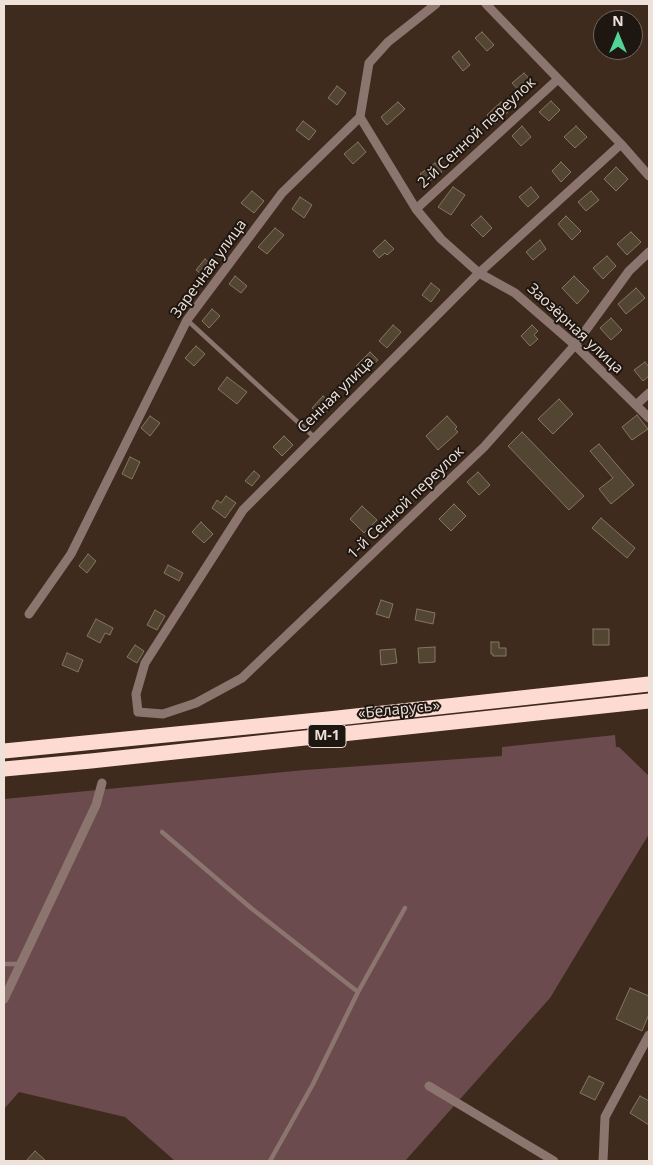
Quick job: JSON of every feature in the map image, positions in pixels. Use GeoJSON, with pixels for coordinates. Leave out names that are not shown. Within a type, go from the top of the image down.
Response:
{"type":"FeatureCollection","features":[{"type":"Feature","properties":{"kind":"highway","name":"«Беларусь»"},"geometry":{"type":"LineString","coordinates":[[4,751],[338,718],[649,684]]}},
{"type":"Feature","properties":{"kind":"highway","name":"«Беларусь»"},"geometry":{"type":"LineString","coordinates":[[4,769],[649,701]]}},
{"type":"Feature","properties":{"kind":"street"},"geometry":{"type":"LineString","coordinates":[[360,117],[369,63],[388,42],[436,4]]}},
{"type":"Feature","properties":{"kind":"street","name":"2-й Сенной переулок"},"geometry":{"type":"LineString","coordinates":[[486,4],[621,144],[649,176]]}},
{"type":"Feature","properties":{"kind":"street","name":"2-й Сенной переулок"},"geometry":{"type":"LineString","coordinates":[[416,209],[558,78]]}},
{"type":"Feature","properties":{"kind":"street","name":"Заозёрная улица"},"geometry":{"type":"LineString","coordinates":[[360,117],[416,209],[442,239],[479,273],[515,293],[575,345],[649,418]]}},
{"type":"Feature","properties":{"kind":"street","name":"Заречная улица"},"geometry":{"type":"LineString","coordinates":[[29,614],[70,554],[187,320],[282,193],[360,117]]}},
{"type":"Feature","properties":{"kind":"street","name":"Сенная улица"},"geometry":{"type":"LineString","coordinates":[[138,712],[136,694],[145,663],[243,510],[479,273],[621,144]]}},
{"type":"Feature","properties":{"kind":"street","name":"1-й Сенной переулок"},"geometry":{"type":"LineString","coordinates":[[138,712],[162,714],[196,703],[242,678],[484,448],[575,345],[629,271],[649,252]]}},
{"type":"Feature","properties":{"kind":"street"},"geometry":{"type":"LineString","coordinates":[[636,405],[649,393]]}},
{"type":"Feature","properties":{"kind":"street"},"geometry":{"type":"LineString","coordinates":[[4,999],[96,805],[102,783]]}},
{"type":"Feature","properties":{"kind":"street"},"geometry":{"type":"LineString","coordinates":[[603,1161],[605,1117],[649,1035]]}},
{"type":"Feature","properties":{"kind":"street"},"geometry":{"type":"LineString","coordinates":[[428,1086],[554,1161]]}},
{"type":"Feature","properties":{"kind":"lane"},"geometry":{"type":"LineString","coordinates":[[187,320],[314,437]]}},
{"type":"Feature","properties":{"kind":"lane"},"geometry":{"type":"LineString","coordinates":[[162,832],[251,908],[358,992]]}},
{"type":"Feature","properties":{"kind":"lane"},"geometry":{"type":"LineString","coordinates":[[270,1161],[313,1084],[358,992],[405,908]]}},
{"type":"Feature","properties":{"kind":"lane"},"geometry":{"type":"LineString","coordinates":[[4,964],[20,964]]}},
{"type":"Feature","properties":{"kind":"shaded area"},"geometry":{"type":"Polygon","coordinates":[[[615,735],[616,747],[619,747],[649,776],[649,834],[550,998],[405,1161],[175,1161],[125,1117],[19,1092],[4,1109],[4,799],[305,770],[502,756],[502,747],[615,735]]]}},
{"type":"Feature","properties":{"kind":"building"},"geometry":{"type":"Polygon","coordinates":[[[482,32],[494,45],[487,51],[475,38],[482,32]]]}},
{"type":"Feature","properties":{"kind":"building"},"geometry":{"type":"Polygon","coordinates":[[[459,51],[470,65],[463,71],[452,57],[459,51]]]}},
{"type":"Feature","properties":{"kind":"building"},"geometry":{"type":"Polygon","coordinates":[[[524,73],[534,84],[523,95],[512,83],[524,73]]]}},
{"type":"Feature","properties":{"kind":"building"},"geometry":{"type":"Polygon","coordinates":[[[337,86],[346,93],[337,105],[328,98],[337,86]]]}},
{"type":"Feature","properties":{"kind":"building"},"geometry":{"type":"Polygon","coordinates":[[[551,101],[560,110],[549,121],[539,112],[551,101]]]}},
{"type":"Feature","properties":{"kind":"building"},"geometry":{"type":"Polygon","coordinates":[[[398,102],[405,109],[387,125],[381,117],[398,102]]]}},
{"type":"Feature","properties":{"kind":"building"},"geometry":{"type":"Polygon","coordinates":[[[501,102],[509,111],[495,124],[487,115],[501,102]]]}},
{"type":"Feature","properties":{"kind":"building"},"geometry":{"type":"Polygon","coordinates":[[[303,121],[316,131],[309,140],[296,130],[303,121]]]}},
{"type":"Feature","properties":{"kind":"building"},"geometry":{"type":"Polygon","coordinates":[[[522,126],[531,137],[521,146],[512,136],[522,126]]]}},
{"type":"Feature","properties":{"kind":"building"},"geometry":{"type":"Polygon","coordinates":[[[576,126],[587,137],[575,148],[564,137],[576,126]]]}},
{"type":"Feature","properties":{"kind":"building"},"geometry":{"type":"Polygon","coordinates":[[[358,142],[366,152],[353,164],[344,154],[358,142]]]}},
{"type":"Feature","properties":{"kind":"building"},"geometry":{"type":"Polygon","coordinates":[[[561,162],[571,172],[561,182],[552,171],[561,162]]]}},
{"type":"Feature","properties":{"kind":"building"},"geometry":{"type":"Polygon","coordinates":[[[435,163],[442,172],[427,183],[420,174],[435,163]]]}},
{"type":"Feature","properties":{"kind":"building"},"geometry":{"type":"Polygon","coordinates":[[[616,167],[628,179],[616,191],[604,179],[616,167]]]}},
{"type":"Feature","properties":{"kind":"building"},"geometry":{"type":"Polygon","coordinates":[[[453,187],[465,195],[451,215],[438,207],[453,187]]]}},
{"type":"Feature","properties":{"kind":"building"},"geometry":{"type":"Polygon","coordinates":[[[531,187],[539,197],[528,207],[519,197],[531,187]]]}},
{"type":"Feature","properties":{"kind":"building"},"geometry":{"type":"Polygon","coordinates":[[[252,191],[264,201],[254,213],[241,203],[252,191]]]}},
{"type":"Feature","properties":{"kind":"building"},"geometry":{"type":"Polygon","coordinates":[[[591,191],[599,200],[586,211],[578,202],[591,191]]]}},
{"type":"Feature","properties":{"kind":"building"},"geometry":{"type":"Polygon","coordinates":[[[300,197],[312,205],[304,218],[292,209],[300,197]]]}},
{"type":"Feature","properties":{"kind":"building"},"geometry":{"type":"Polygon","coordinates":[[[481,216],[492,228],[483,237],[471,225],[481,216]]]}},
{"type":"Feature","properties":{"kind":"building"},"geometry":{"type":"Polygon","coordinates":[[[566,216],[581,231],[572,240],[558,224],[566,216]]]}},
{"type":"Feature","properties":{"kind":"building"},"geometry":{"type":"Polygon","coordinates":[[[275,228],[284,235],[267,254],[258,247],[275,228]]]}},
{"type":"Feature","properties":{"kind":"building"},"geometry":{"type":"Polygon","coordinates":[[[631,232],[641,242],[627,255],[617,244],[631,232]]]}},
{"type":"Feature","properties":{"kind":"building"},"geometry":{"type":"Polygon","coordinates":[[[385,240],[394,249],[387,255],[385,253],[379,258],[373,251],[385,240]]]}},
{"type":"Feature","properties":{"kind":"building"},"geometry":{"type":"Polygon","coordinates":[[[540,240],[546,249],[533,260],[526,252],[540,240]]]}},
{"type":"Feature","properties":{"kind":"building"},"geometry":{"type":"Polygon","coordinates":[[[607,256],[616,266],[603,279],[593,268],[607,256]]]}},
{"type":"Feature","properties":{"kind":"building"},"geometry":{"type":"Polygon","coordinates":[[[205,259],[213,266],[205,277],[196,270],[205,259]]]}},
{"type":"Feature","properties":{"kind":"building"},"geometry":{"type":"Polygon","coordinates":[[[235,276],[247,286],[241,293],[229,284],[235,276]]]}},
{"type":"Feature","properties":{"kind":"building"},"geometry":{"type":"Polygon","coordinates":[[[574,276],[589,291],[577,304],[562,288],[574,276]]]}},
{"type":"Feature","properties":{"kind":"building"},"geometry":{"type":"Polygon","coordinates":[[[431,283],[440,290],[431,302],[422,295],[431,283]]]}},
{"type":"Feature","properties":{"kind":"building"},"geometry":{"type":"Polygon","coordinates":[[[636,288],[645,298],[626,314],[618,304],[636,288]]]}},
{"type":"Feature","properties":{"kind":"building"},"geometry":{"type":"Polygon","coordinates":[[[212,309],[220,316],[209,328],[202,321],[212,309]]]}},
{"type":"Feature","properties":{"kind":"building"},"geometry":{"type":"Polygon","coordinates":[[[611,318],[622,330],[611,340],[600,328],[611,318]]]}},
{"type":"Feature","properties":{"kind":"building"},"geometry":{"type":"Polygon","coordinates":[[[393,325],[401,332],[387,348],[379,341],[393,325]]]}},
{"type":"Feature","properties":{"kind":"building"},"geometry":{"type":"Polygon","coordinates":[[[532,325],[538,331],[534,335],[538,339],[530,346],[521,336],[532,325]]]}},
{"type":"Feature","properties":{"kind":"building"},"geometry":{"type":"Polygon","coordinates":[[[196,346],[205,354],[194,366],[185,358],[196,346]]]}},
{"type":"Feature","properties":{"kind":"building"},"geometry":{"type":"Polygon","coordinates":[[[370,352],[378,360],[364,374],[356,366],[370,352]]]}},
{"type":"Feature","properties":{"kind":"building"},"geometry":{"type":"Polygon","coordinates":[[[645,362],[649,367],[649,376],[643,381],[634,370],[645,362]]]}},
{"type":"Feature","properties":{"kind":"building"},"geometry":{"type":"Polygon","coordinates":[[[227,377],[247,392],[237,404],[218,389],[227,377]]]}},
{"type":"Feature","properties":{"kind":"building"},"geometry":{"type":"Polygon","coordinates":[[[323,396],[334,404],[322,417],[312,408],[323,396]]]}},
{"type":"Feature","properties":{"kind":"building"},"geometry":{"type":"Polygon","coordinates":[[[559,399],[573,414],[553,434],[538,419],[559,399]]]}},
{"type":"Feature","properties":{"kind":"building"},"geometry":{"type":"Polygon","coordinates":[[[637,415],[648,429],[632,440],[622,427],[637,415]]]}},
{"type":"Feature","properties":{"kind":"building"},"geometry":{"type":"Polygon","coordinates":[[[150,416],[160,423],[150,436],[141,428],[150,416]]]}},
{"type":"Feature","properties":{"kind":"building"},"geometry":{"type":"Polygon","coordinates":[[[447,416],[457,427],[455,429],[458,432],[438,450],[426,436],[447,416]]]}},
{"type":"Feature","properties":{"kind":"building"},"geometry":{"type":"Polygon","coordinates":[[[522,432],[584,496],[569,510],[508,446],[522,432]]]}},
{"type":"Feature","properties":{"kind":"building"},"geometry":{"type":"Polygon","coordinates":[[[284,436],[293,445],[282,456],[273,447],[284,436]]]}},
{"type":"Feature","properties":{"kind":"building"},"geometry":{"type":"Polygon","coordinates":[[[599,444],[634,485],[611,504],[599,489],[613,478],[590,451],[599,444]]]}},
{"type":"Feature","properties":{"kind":"building"},"geometry":{"type":"Polygon","coordinates":[[[130,457],[140,462],[132,479],[122,474],[130,457]]]}},
{"type":"Feature","properties":{"kind":"building"},"geometry":{"type":"Polygon","coordinates":[[[254,471],[260,476],[252,486],[245,481],[254,471]]]}},
{"type":"Feature","properties":{"kind":"building"},"geometry":{"type":"Polygon","coordinates":[[[478,472],[490,485],[479,495],[467,482],[478,472]]]}},
{"type":"Feature","properties":{"kind":"building"},"geometry":{"type":"Polygon","coordinates":[[[226,496],[236,503],[225,518],[212,508],[217,500],[221,503],[226,496]]]}},
{"type":"Feature","properties":{"kind":"building"},"geometry":{"type":"Polygon","coordinates":[[[454,504],[466,516],[451,531],[439,519],[454,504]]]}},
{"type":"Feature","properties":{"kind":"building"},"geometry":{"type":"Polygon","coordinates":[[[362,506],[377,520],[364,533],[350,519],[362,506]]]}},
{"type":"Feature","properties":{"kind":"building"},"geometry":{"type":"Polygon","coordinates":[[[601,518],[635,548],[627,558],[592,528],[601,518]]]}},
{"type":"Feature","properties":{"kind":"building"},"geometry":{"type":"Polygon","coordinates":[[[201,522],[213,534],[204,543],[192,532],[201,522]]]}},
{"type":"Feature","properties":{"kind":"building"},"geometry":{"type":"Polygon","coordinates":[[[88,554],[96,561],[87,573],[79,566],[88,554]]]}},
{"type":"Feature","properties":{"kind":"building"},"geometry":{"type":"Polygon","coordinates":[[[168,565],[183,573],[179,581],[164,573],[168,565]]]}},
{"type":"Feature","properties":{"kind":"building"},"geometry":{"type":"Polygon","coordinates":[[[381,600],[393,604],[389,618],[376,614],[381,600]]]}},
{"type":"Feature","properties":{"kind":"building"},"geometry":{"type":"Polygon","coordinates":[[[417,609],[435,613],[433,624],[415,620],[417,609]]]}},
{"type":"Feature","properties":{"kind":"building"},"geometry":{"type":"Polygon","coordinates":[[[155,610],[165,616],[157,630],[147,625],[155,610]]]}},
{"type":"Feature","properties":{"kind":"building"},"geometry":{"type":"Polygon","coordinates":[[[96,619],[113,628],[110,635],[105,633],[100,643],[87,636],[96,619]]]}},
{"type":"Feature","properties":{"kind":"building"},"geometry":{"type":"Polygon","coordinates":[[[593,629],[609,629],[609,645],[593,645],[593,629]]]}},
{"type":"Feature","properties":{"kind":"building"},"geometry":{"type":"Polygon","coordinates":[[[491,642],[499,642],[499,648],[506,648],[506,656],[493,656],[491,654],[491,642]]]}},
{"type":"Feature","properties":{"kind":"building"},"geometry":{"type":"Polygon","coordinates":[[[135,645],[144,651],[137,663],[127,657],[135,645]]]}},
{"type":"Feature","properties":{"kind":"building"},"geometry":{"type":"Polygon","coordinates":[[[435,647],[435,662],[419,663],[418,648],[435,647]]]}},
{"type":"Feature","properties":{"kind":"building"},"geometry":{"type":"Polygon","coordinates":[[[395,649],[397,663],[381,665],[380,650],[395,649]]]}},
{"type":"Feature","properties":{"kind":"building"},"geometry":{"type":"Polygon","coordinates":[[[67,653],[83,660],[78,672],[62,665],[67,653]]]}},
{"type":"Feature","properties":{"kind":"building"},"geometry":{"type":"Polygon","coordinates":[[[630,988],[649,996],[649,1014],[642,1031],[616,1019],[630,988]]]}},
{"type":"Feature","properties":{"kind":"building"},"geometry":{"type":"Polygon","coordinates":[[[589,1076],[604,1083],[595,1100],[580,1093],[589,1076]]]}},
{"type":"Feature","properties":{"kind":"building"},"geometry":{"type":"Polygon","coordinates":[[[640,1096],[649,1101],[649,1125],[630,1113],[640,1096]]]}},
{"type":"Feature","properties":{"kind":"building"},"geometry":{"type":"Polygon","coordinates":[[[35,1151],[46,1161],[26,1161],[35,1151]]]}}]}
